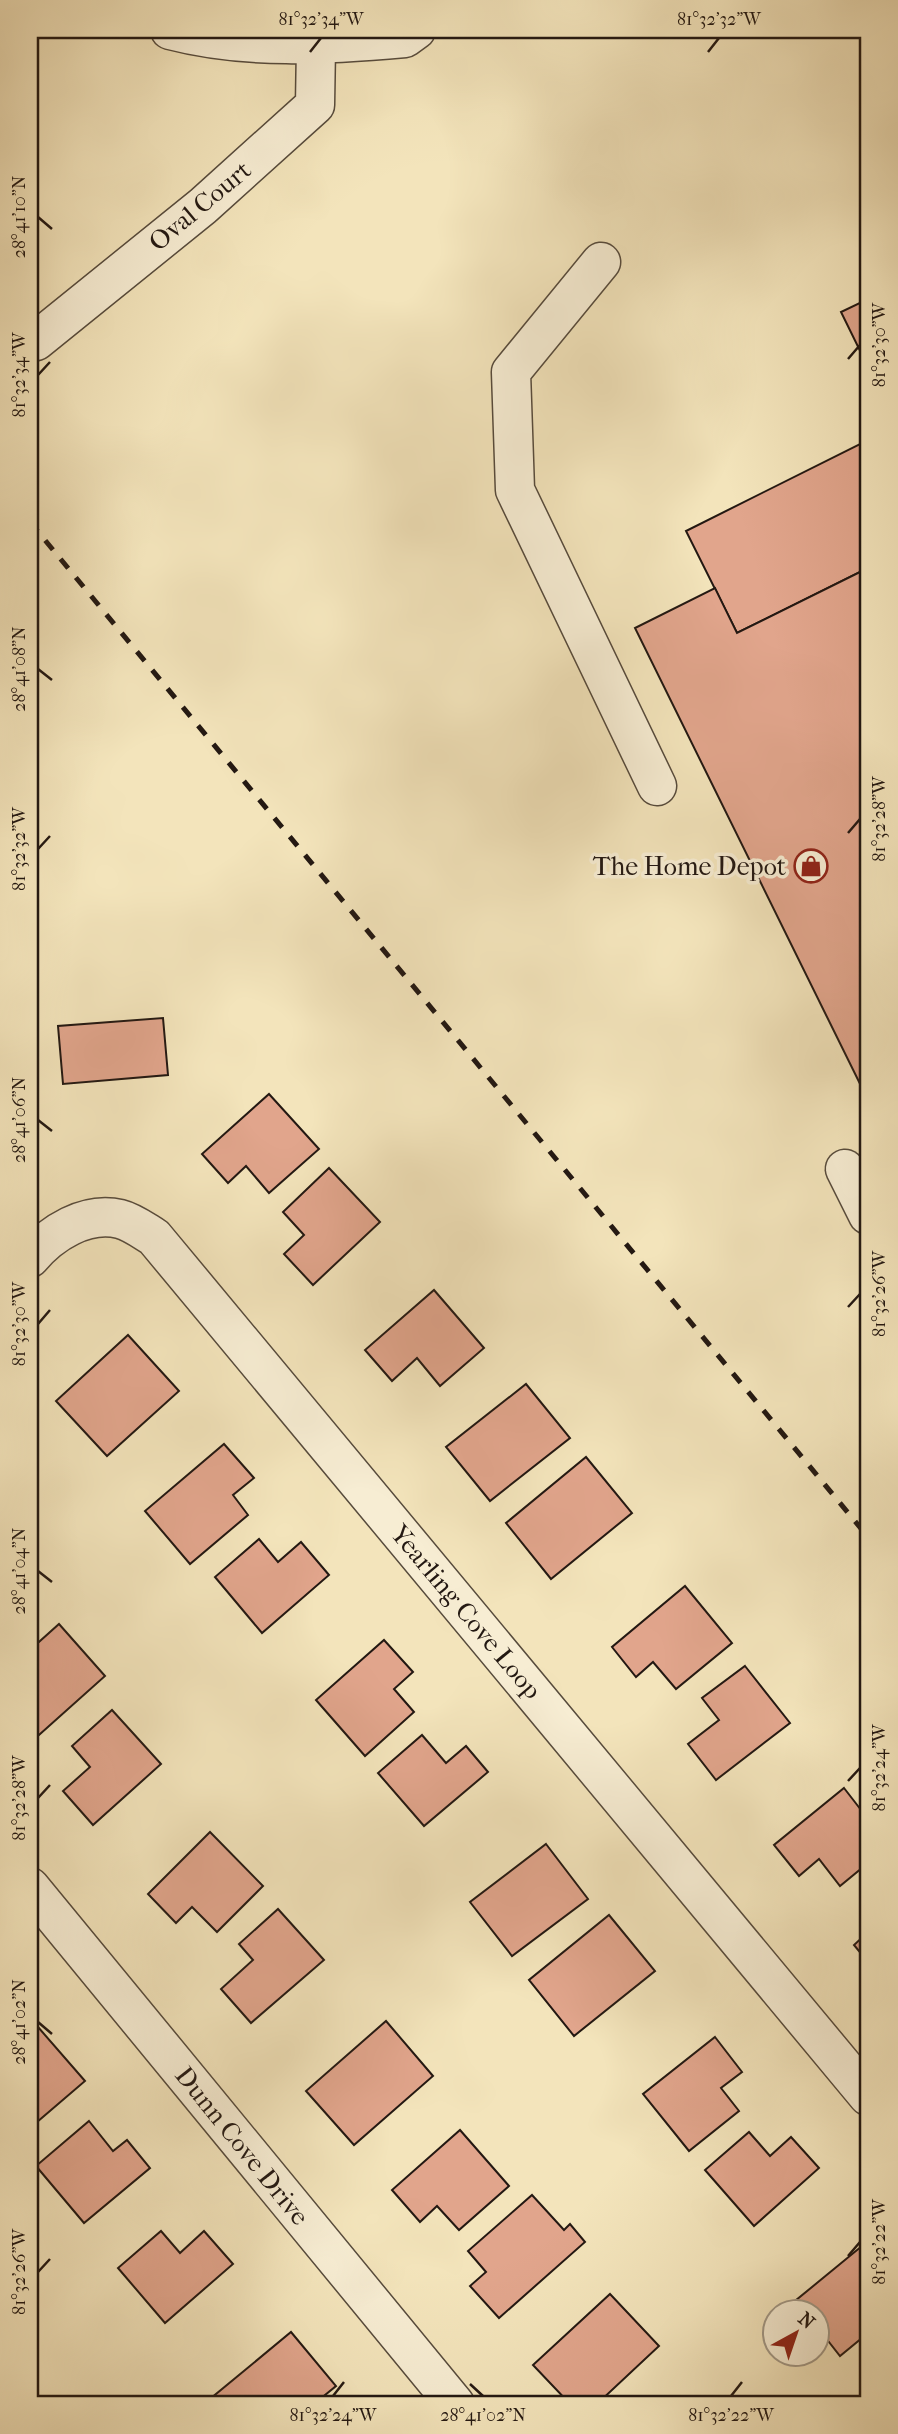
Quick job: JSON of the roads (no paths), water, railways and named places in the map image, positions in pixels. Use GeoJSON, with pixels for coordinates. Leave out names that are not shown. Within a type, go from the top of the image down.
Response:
{"type":"FeatureCollection","features":[{"type":"Feature","properties":{"kind":"street"},"geometry":{"type":"LineString","coordinates":[[170,30],[214,41],[316,46],[405,37],[416,30]]}},
{"type":"Feature","properties":{"kind":"street","name":"Oval Court"},"geometry":{"type":"LineString","coordinates":[[36,341],[203,206],[315,105],[316,46]]}},
{"type":"Feature","properties":{"kind":"street"},"geometry":{"type":"LineString","coordinates":[[601,262],[511,372],[515,489],[657,786]]}},
{"type":"Feature","properties":{"kind":"street"},"geometry":{"type":"LineString","coordinates":[[845,1169],[868,1215]]}},
{"type":"Feature","properties":{"kind":"street","name":"Yearling Cove Loop"},"geometry":{"type":"LineString","coordinates":[[30,1258],[43,1242],[79,1221],[120,1219],[154,1237],[868,2096]]}},
{"type":"Feature","properties":{"kind":"street","name":"Dunn Cove Drive"},"geometry":{"type":"LineString","coordinates":[[30,1887],[455,2404]]}},
{"type":"Feature","properties":{"kind":"railway"},"geometry":{"type":"LineString","coordinates":[[30,522],[868,1537]]}},
{"type":"Feature","properties":{"kind":"place","name":"The Home Depot"},"geometry":{"type":"Point","coordinates":[811,866]}}]}
